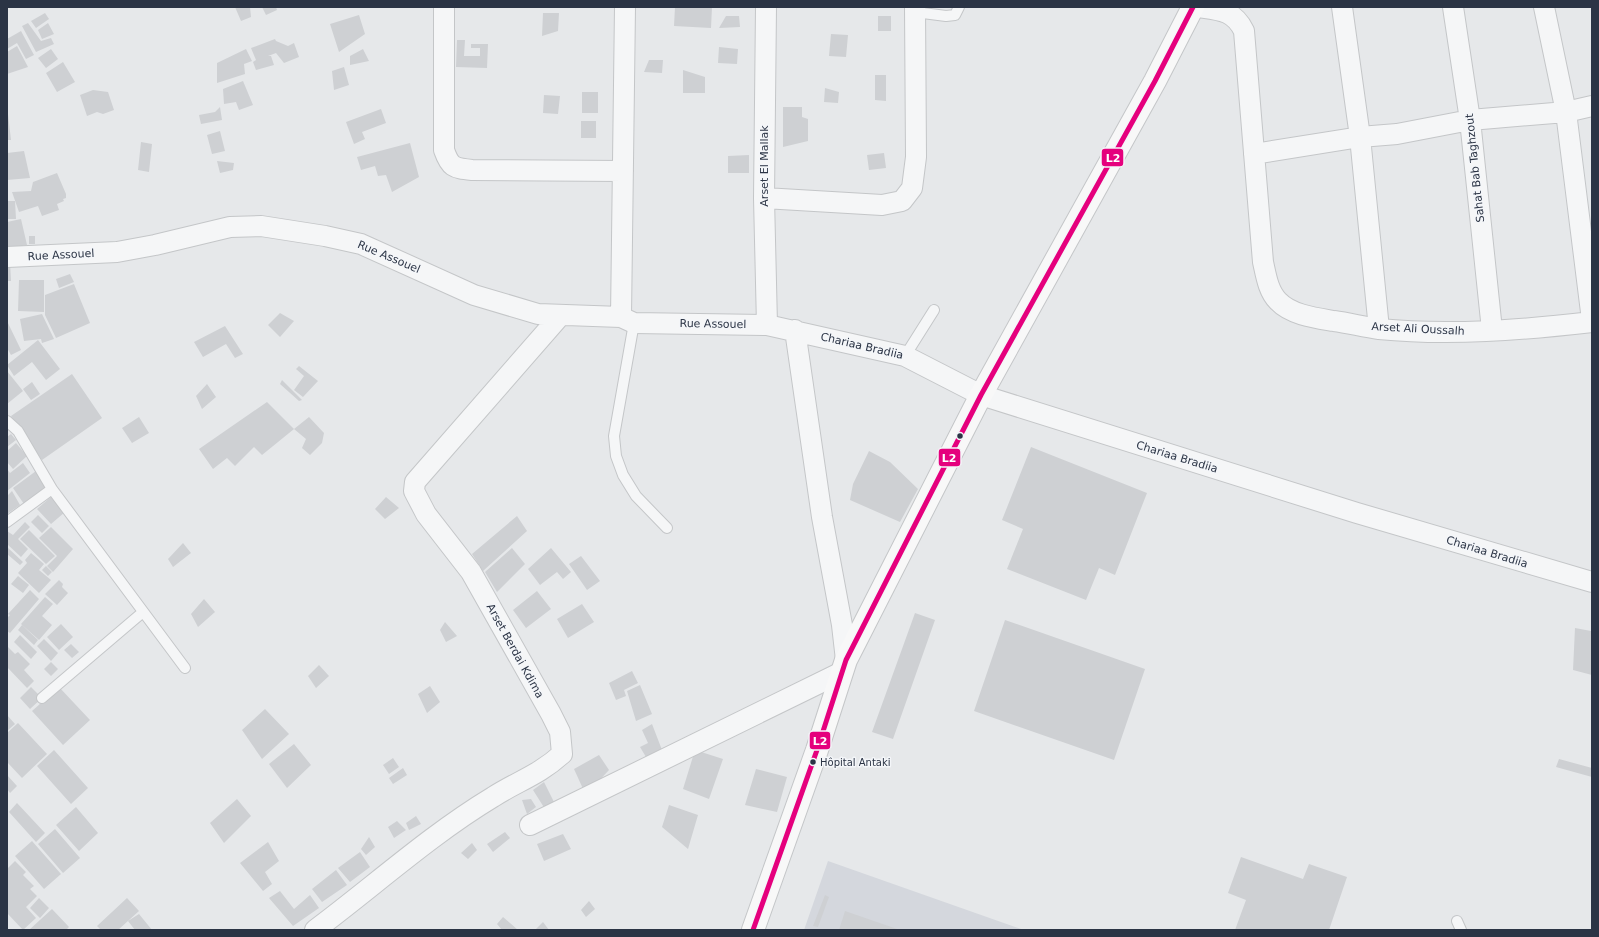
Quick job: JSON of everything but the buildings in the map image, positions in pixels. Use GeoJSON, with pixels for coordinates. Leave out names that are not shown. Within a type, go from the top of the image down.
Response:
{"type":"FeatureCollection","features":[{"type":"Feature","properties":{"kind":"street"},"geometry":{"type":"LineString","coordinates":[[444,7],[444,150],[448,163],[456,168],[472,170],[623,171]]}},
{"type":"Feature","properties":{"kind":"street"},"geometry":{"type":"LineString","coordinates":[[625,7],[623,171],[628,320]]}},
{"type":"Feature","properties":{"kind":"street","name":"Arset El Mallak"},"geometry":{"type":"LineString","coordinates":[[766,7],[764,198],[767,325]]}},
{"type":"Feature","properties":{"kind":"street"},"geometry":{"type":"LineString","coordinates":[[753,930],[817,750],[844,666],[981,395],[1155,81],[1193,7]]}},
{"type":"Feature","properties":{"kind":"street","name":"Arset Ali Oussalh"},"geometry":{"type":"LineString","coordinates":[[1198,7],[1221,10],[1238,20],[1244,31],[1263,262],[1272,292],[1278,301],[1289,310],[1317,318],[1379,329],[1452,332],[1592,321],[1566,112],[1544,7]]}},
{"type":"Feature","properties":{"kind":"street"},"geometry":{"type":"LineString","coordinates":[[1342,7],[1360,137],[1379,329]]}},
{"type":"Feature","properties":{"kind":"street","name":"Sahat Bab Taghzout"},"geometry":{"type":"LineString","coordinates":[[1453,7],[1470,120],[1492,330]]}},
{"type":"Feature","properties":{"kind":"street"},"geometry":{"type":"LineString","coordinates":[[764,198],[882,205],[902,201],[912,188],[916,157],[915,10]]}},
{"type":"Feature","properties":{"kind":"street"},"geometry":{"type":"LineString","coordinates":[[1254,154],[1360,137],[1397,134],[1470,120],[1566,112],[1592,106]]}},
{"type":"Feature","properties":{"kind":"street","name":"Rue Assouel"},"geometry":{"type":"LineString","coordinates":[[7,257],[117,252],[155,245],[230,226],[261,226],[325,236],[360,244],[474,295],[538,314],[628,320],[767,325]]}},
{"type":"Feature","properties":{"kind":"street","name":"Arset Berdai Kdima"},"geometry":{"type":"LineString","coordinates":[[315,930],[427,843],[493,796],[548,768],[562,754],[560,732],[505,631],[471,572],[426,514],[414,491],[415,482],[560,316]]}},
{"type":"Feature","properties":{"kind":"street","name":"Chariaa Bradiia"},"geometry":{"type":"LineString","coordinates":[[767,325],[795,330],[905,356],[981,395],[1372,517],[1592,582]]}},
{"type":"Feature","properties":{"kind":"street"},"geometry":{"type":"LineString","coordinates":[[795,330],[844,666]]}},
{"type":"Feature","properties":{"kind":"street"},"geometry":{"type":"LineString","coordinates":[[530,825],[844,666]]}},
{"type":"Feature","properties":{"kind":"lane"},"geometry":{"type":"LineString","coordinates":[[915,10],[946,16],[955,15],[959,7]]}},
{"type":"Feature","properties":{"kind":"lane"},"geometry":{"type":"LineString","coordinates":[[905,356],[934,310]]}},
{"type":"Feature","properties":{"kind":"lane"},"geometry":{"type":"LineString","coordinates":[[628,320],[614,436],[616,456],[623,475],[636,496],[667,528]]}},
{"type":"Feature","properties":{"kind":"lane"},"geometry":{"type":"LineString","coordinates":[[7,421],[18,431],[52,489],[185,668]]}},
{"type":"Feature","properties":{"kind":"lane"},"geometry":{"type":"LineString","coordinates":[[7,522],[52,489]]}},
{"type":"Feature","properties":{"kind":"lane"},"geometry":{"type":"LineString","coordinates":[[42,698],[143,612]]}},
{"type":"Feature","properties":{"kind":"shaded area"},"geometry":{"type":"Polygon","coordinates":[[[828,861],[1024,930],[804,930],[828,861]]]}},
{"type":"Feature","properties":{"kind":"transit line","name":"L2"},"geometry":{"type":"LineString","coordinates":[[753,930],[817,750],[846,660],[981,395],[1155,81],[1193,7]]}},
{"type":"Feature","properties":{"kind":"place","name":"Hôpital Antaki"},"geometry":{"type":"Point","coordinates":[813,762]}}]}
